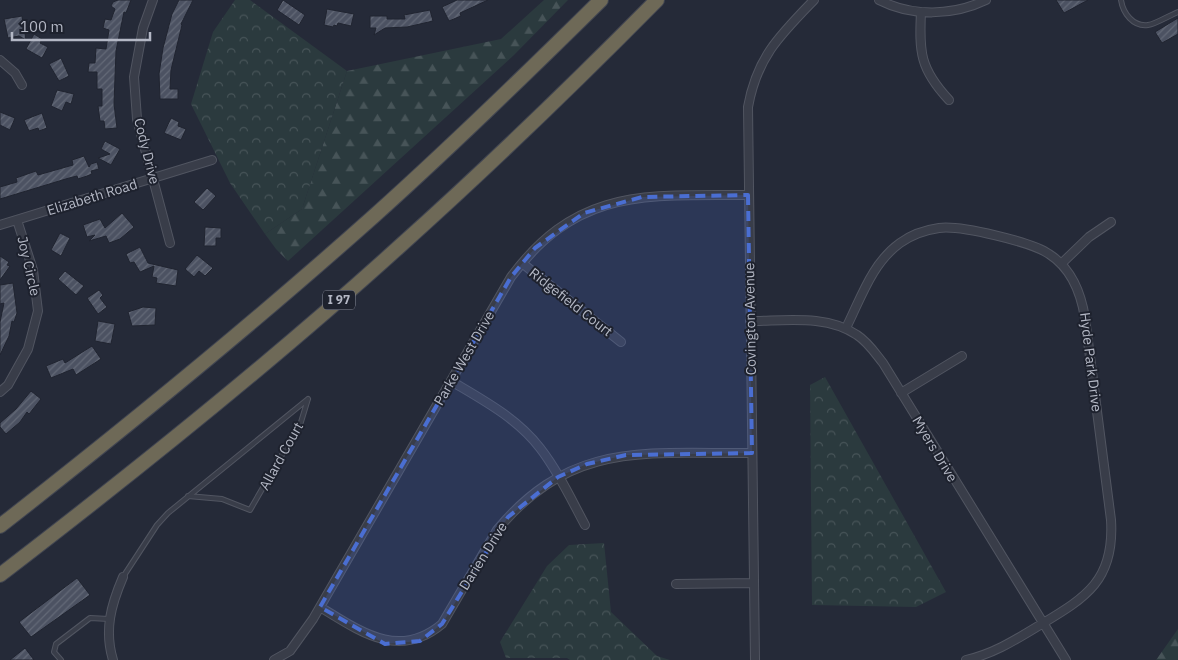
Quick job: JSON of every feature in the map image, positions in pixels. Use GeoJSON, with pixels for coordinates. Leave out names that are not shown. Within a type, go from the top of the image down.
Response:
{"type":"FeatureCollection","features":[{"type":"Feature","properties":{"kind":"highway"},"geometry":{"type":"LineString","coordinates":[[0,526],[152,406],[297,283],[458,139],[601,0]]}},
{"type":"Feature","properties":{"kind":"highway","name":"I 97"},"geometry":{"type":"LineString","coordinates":[[0,576],[121,482],[315,320],[485,168],[658,0]]}},
{"type":"Feature","properties":{"kind":"street","name":"Cody Drive"},"geometry":{"type":"LineString","coordinates":[[153,0],[143,28],[134,77],[137,118],[170,243]]}},
{"type":"Feature","properties":{"kind":"street","name":"Covington Avenue"},"geometry":{"type":"LineString","coordinates":[[755,660],[748,107],[755,78],[762,62],[773,45],[814,0]]}},
{"type":"Feature","properties":{"kind":"street"},"geometry":{"type":"LineString","coordinates":[[879,0],[902,9],[921,12],[954,11],[986,0]]}},
{"type":"Feature","properties":{"kind":"street"},"geometry":{"type":"LineString","coordinates":[[921,12],[920,46],[923,60],[932,80],[949,100]]}},
{"type":"Feature","properties":{"kind":"street"},"geometry":{"type":"LineString","coordinates":[[0,60],[14,73],[22,85]]}},
{"type":"Feature","properties":{"kind":"street","name":"Elizabeth Road"},"geometry":{"type":"LineString","coordinates":[[0,225],[212,160]]}},
{"type":"Feature","properties":{"kind":"street","name":"Parke West Drive"},"geometry":{"type":"LineString","coordinates":[[274,660],[290,651],[320,607],[511,277],[535,248],[566,223],[601,206],[642,197],[748,195]]}},
{"type":"Feature","properties":{"kind":"street","name":"Joy Circle"},"geometry":{"type":"LineString","coordinates":[[0,392],[8,385],[28,350],[38,312],[32,270],[17,220]]}},
{"type":"Feature","properties":{"kind":"street"},"geometry":{"type":"LineString","coordinates":[[1061,264],[1089,237],[1111,222]]}},
{"type":"Feature","properties":{"kind":"street","name":"Hyde Park Drive"},"geometry":{"type":"LineString","coordinates":[[846,328],[872,274],[881,260],[902,241],[920,232],[940,228],[954,228],[1035,246],[1050,254],[1061,264],[1079,290],[1083,305],[1112,535],[1111,550],[1106,566],[1098,580],[1080,600],[1000,649],[966,660]]}},
{"type":"Feature","properties":{"kind":"street","name":"Ridgefield Court"},"geometry":{"type":"LineString","coordinates":[[522,263],[621,342]]}},
{"type":"Feature","properties":{"kind":"street","name":"Myers Drive"},"geometry":{"type":"LineString","coordinates":[[750,321],[793,320],[832,323],[846,328],[871,348],[901,393],[1066,660]]}},
{"type":"Feature","properties":{"kind":"street"},"geometry":{"type":"LineString","coordinates":[[901,393],[962,356]]}},
{"type":"Feature","properties":{"kind":"street"},"geometry":{"type":"LineString","coordinates":[[451,381],[493,406],[515,423],[540,447],[585,525]]}},
{"type":"Feature","properties":{"kind":"street","name":"Darien Drive"},"geometry":{"type":"LineString","coordinates":[[320,607],[385,644],[398,646],[420,641],[432,634],[442,624],[497,530],[520,505],[558,477],[587,464],[626,455],[752,453]]}},
{"type":"Feature","properties":{"kind":"street","name":"Allard Court"},"geometry":{"type":"LineString","coordinates":[[113,660],[110,649],[110,619],[113,599],[124,577]]}},
{"type":"Feature","properties":{"kind":"street"},"geometry":{"type":"LineString","coordinates":[[676,584],[754,583]]}},
{"type":"Feature","properties":{"kind":"lane"},"geometry":{"type":"LineString","coordinates":[[1121,0],[1122,7],[1128,17],[1135,22],[1148,25],[1178,12]]}},
{"type":"Feature","properties":{"kind":"lane","name":"Allard Court"},"geometry":{"type":"LineString","coordinates":[[124,577],[157,525],[188,496],[308,399],[301,422],[250,510],[222,499],[188,496]]}},
{"type":"Feature","properties":{"kind":"lane"},"geometry":{"type":"LineString","coordinates":[[61,660],[54,652],[56,644],[90,618],[110,619]]}},
{"type":"Feature","properties":{"kind":"highlighted area"},"geometry":{"type":"Polygon","coordinates":[[[748,195],[752,453],[626,455],[587,464],[558,477],[508,517],[442,624],[420,641],[385,644],[320,607],[511,277],[535,248],[584,213],[642,197],[748,195]]]}},
{"type":"Feature","properties":{"kind":"green space"},"geometry":{"type":"Polygon","coordinates":[[[235,0],[250,0],[347,71],[302,209],[265,234],[230,183],[191,104],[213,32],[235,0]]]}},
{"type":"Feature","properties":{"kind":"green space"},"geometry":{"type":"Polygon","coordinates":[[[544,0],[568,0],[514,55],[288,261],[276,249],[265,234],[302,209],[347,71],[501,39],[544,0]]]}},
{"type":"Feature","properties":{"kind":"green space"},"geometry":{"type":"Polygon","coordinates":[[[825,377],[946,592],[916,607],[812,605],[810,385],[825,377]]]}},
{"type":"Feature","properties":{"kind":"green space"},"geometry":{"type":"Polygon","coordinates":[[[604,543],[611,612],[657,656],[670,660],[506,658],[500,642],[547,566],[569,545],[604,543]]]}},
{"type":"Feature","properties":{"kind":"green space"},"geometry":{"type":"Polygon","coordinates":[[[1178,629],[1178,660],[1156,660],[1178,629]]]}},
{"type":"Feature","properties":{"kind":"building"},"geometry":{"type":"Polygon","coordinates":[[[131,0],[126,13],[124,12],[116,51],[114,104],[117,128],[105,129],[104,121],[100,121],[98,106],[102,106],[102,89],[97,89],[97,72],[88,72],[89,63],[95,63],[96,48],[106,49],[109,30],[103,28],[105,19],[111,20],[115,9],[111,6],[113,2],[131,0]]]}},
{"type":"Feature","properties":{"kind":"building"},"geometry":{"type":"Polygon","coordinates":[[[179,0],[193,0],[181,24],[171,70],[170,89],[178,89],[178,99],[160,99],[159,74],[163,48],[172,14],[179,0]]]}},
{"type":"Feature","properties":{"kind":"building"},"geometry":{"type":"Polygon","coordinates":[[[283,0],[305,15],[299,25],[277,10],[283,0]]]}},
{"type":"Feature","properties":{"kind":"building"},"geometry":{"type":"Polygon","coordinates":[[[457,0],[488,0],[460,13],[461,16],[449,21],[442,7],[457,0]]]}},
{"type":"Feature","properties":{"kind":"building"},"geometry":{"type":"Polygon","coordinates":[[[1056,0],[1088,0],[1064,13],[1056,0]]]}},
{"type":"Feature","properties":{"kind":"building"},"geometry":{"type":"Polygon","coordinates":[[[327,9],[354,14],[351,26],[338,23],[337,26],[334,25],[333,27],[324,25],[327,9]]]}},
{"type":"Feature","properties":{"kind":"building"},"geometry":{"type":"Polygon","coordinates":[[[430,10],[433,21],[407,27],[385,28],[374,35],[376,28],[370,28],[370,16],[387,16],[387,19],[405,19],[404,15],[430,10]]]}},
{"type":"Feature","properties":{"kind":"building"},"geometry":{"type":"Polygon","coordinates":[[[22,16],[26,40],[19,36],[8,38],[4,19],[22,16]]]}},
{"type":"Feature","properties":{"kind":"building"},"geometry":{"type":"Polygon","coordinates":[[[1178,18],[1178,34],[1162,43],[1155,32],[1178,18]]]}},
{"type":"Feature","properties":{"kind":"building"},"geometry":{"type":"Polygon","coordinates":[[[34,34],[42,39],[40,43],[48,47],[42,58],[26,49],[34,34]]]}},
{"type":"Feature","properties":{"kind":"building"},"geometry":{"type":"Polygon","coordinates":[[[61,58],[69,76],[59,81],[49,64],[61,58]]]}},
{"type":"Feature","properties":{"kind":"building"},"geometry":{"type":"Polygon","coordinates":[[[57,90],[74,94],[71,104],[66,102],[62,111],[51,106],[57,90]]]}},
{"type":"Feature","properties":{"kind":"building"},"geometry":{"type":"Polygon","coordinates":[[[0,112],[15,118],[10,130],[0,125],[0,112]]]}},
{"type":"Feature","properties":{"kind":"building"},"geometry":{"type":"Polygon","coordinates":[[[42,113],[47,128],[39,131],[38,128],[29,131],[24,120],[42,113]]]}},
{"type":"Feature","properties":{"kind":"building"},"geometry":{"type":"Polygon","coordinates":[[[171,118],[179,122],[178,126],[186,129],[181,140],[164,133],[171,118]]]}},
{"type":"Feature","properties":{"kind":"building"},"geometry":{"type":"Polygon","coordinates":[[[105,141],[120,149],[111,165],[98,158],[110,154],[101,149],[105,141]]]}},
{"type":"Feature","properties":{"kind":"building"},"geometry":{"type":"Polygon","coordinates":[[[84,156],[89,167],[97,162],[99,169],[91,171],[92,174],[78,179],[77,176],[69,178],[0,199],[0,187],[17,182],[16,178],[36,171],[38,175],[73,165],[72,160],[84,156]]]}},
{"type":"Feature","properties":{"kind":"building"},"geometry":{"type":"Polygon","coordinates":[[[207,188],[216,196],[203,210],[194,202],[207,188]]]}},
{"type":"Feature","properties":{"kind":"building"},"geometry":{"type":"Polygon","coordinates":[[[122,213],[134,227],[120,239],[109,243],[106,236],[89,241],[95,235],[87,237],[83,225],[100,219],[105,228],[122,213]]]}},
{"type":"Feature","properties":{"kind":"building"},"geometry":{"type":"Polygon","coordinates":[[[205,227],[221,228],[221,238],[216,238],[216,246],[204,246],[205,227]]]}},
{"type":"Feature","properties":{"kind":"building"},"geometry":{"type":"Polygon","coordinates":[[[60,233],[70,238],[61,256],[51,250],[60,233]]]}},
{"type":"Feature","properties":{"kind":"building"},"geometry":{"type":"Polygon","coordinates":[[[140,247],[148,263],[178,270],[176,286],[156,283],[157,278],[152,277],[154,266],[140,272],[134,262],[130,263],[126,254],[140,247]]]}},
{"type":"Feature","properties":{"kind":"building"},"geometry":{"type":"Polygon","coordinates":[[[197,255],[213,268],[205,276],[199,271],[194,277],[185,269],[197,255]]]}},
{"type":"Feature","properties":{"kind":"building"},"geometry":{"type":"Polygon","coordinates":[[[0,256],[9,262],[7,265],[10,266],[0,280],[0,256]]]}},
{"type":"Feature","properties":{"kind":"building"},"geometry":{"type":"Polygon","coordinates":[[[65,271],[84,286],[76,295],[58,279],[65,271]]]}},
{"type":"Feature","properties":{"kind":"building"},"geometry":{"type":"Polygon","coordinates":[[[13,283],[17,313],[14,322],[12,321],[9,336],[0,355],[0,322],[4,303],[0,304],[0,285],[13,283]]]}},
{"type":"Feature","properties":{"kind":"building"},"geometry":{"type":"Polygon","coordinates":[[[99,290],[103,295],[100,298],[107,307],[98,314],[87,298],[99,290]]]}},
{"type":"Feature","properties":{"kind":"building"},"geometry":{"type":"Polygon","coordinates":[[[143,307],[156,308],[155,325],[132,326],[128,312],[143,307]]]}},
{"type":"Feature","properties":{"kind":"building"},"geometry":{"type":"Polygon","coordinates":[[[98,321],[115,324],[111,344],[95,341],[98,321]]]}},
{"type":"Feature","properties":{"kind":"building"},"geometry":{"type":"Polygon","coordinates":[[[92,346],[101,359],[76,375],[73,369],[51,378],[46,366],[63,359],[65,363],[92,346]]]}},
{"type":"Feature","properties":{"kind":"building"},"geometry":{"type":"Polygon","coordinates":[[[31,391],[41,399],[29,414],[27,412],[20,422],[6,434],[0,427],[0,423],[16,409],[31,391]]]}},
{"type":"Feature","properties":{"kind":"building"},"geometry":{"type":"Polygon","coordinates":[[[77,578],[90,595],[31,637],[19,622],[77,578]]]}},
{"type":"Feature","properties":{"kind":"building"},"geometry":{"type":"Polygon","coordinates":[[[25,648],[34,660],[10,660],[25,648]]]}}]}
